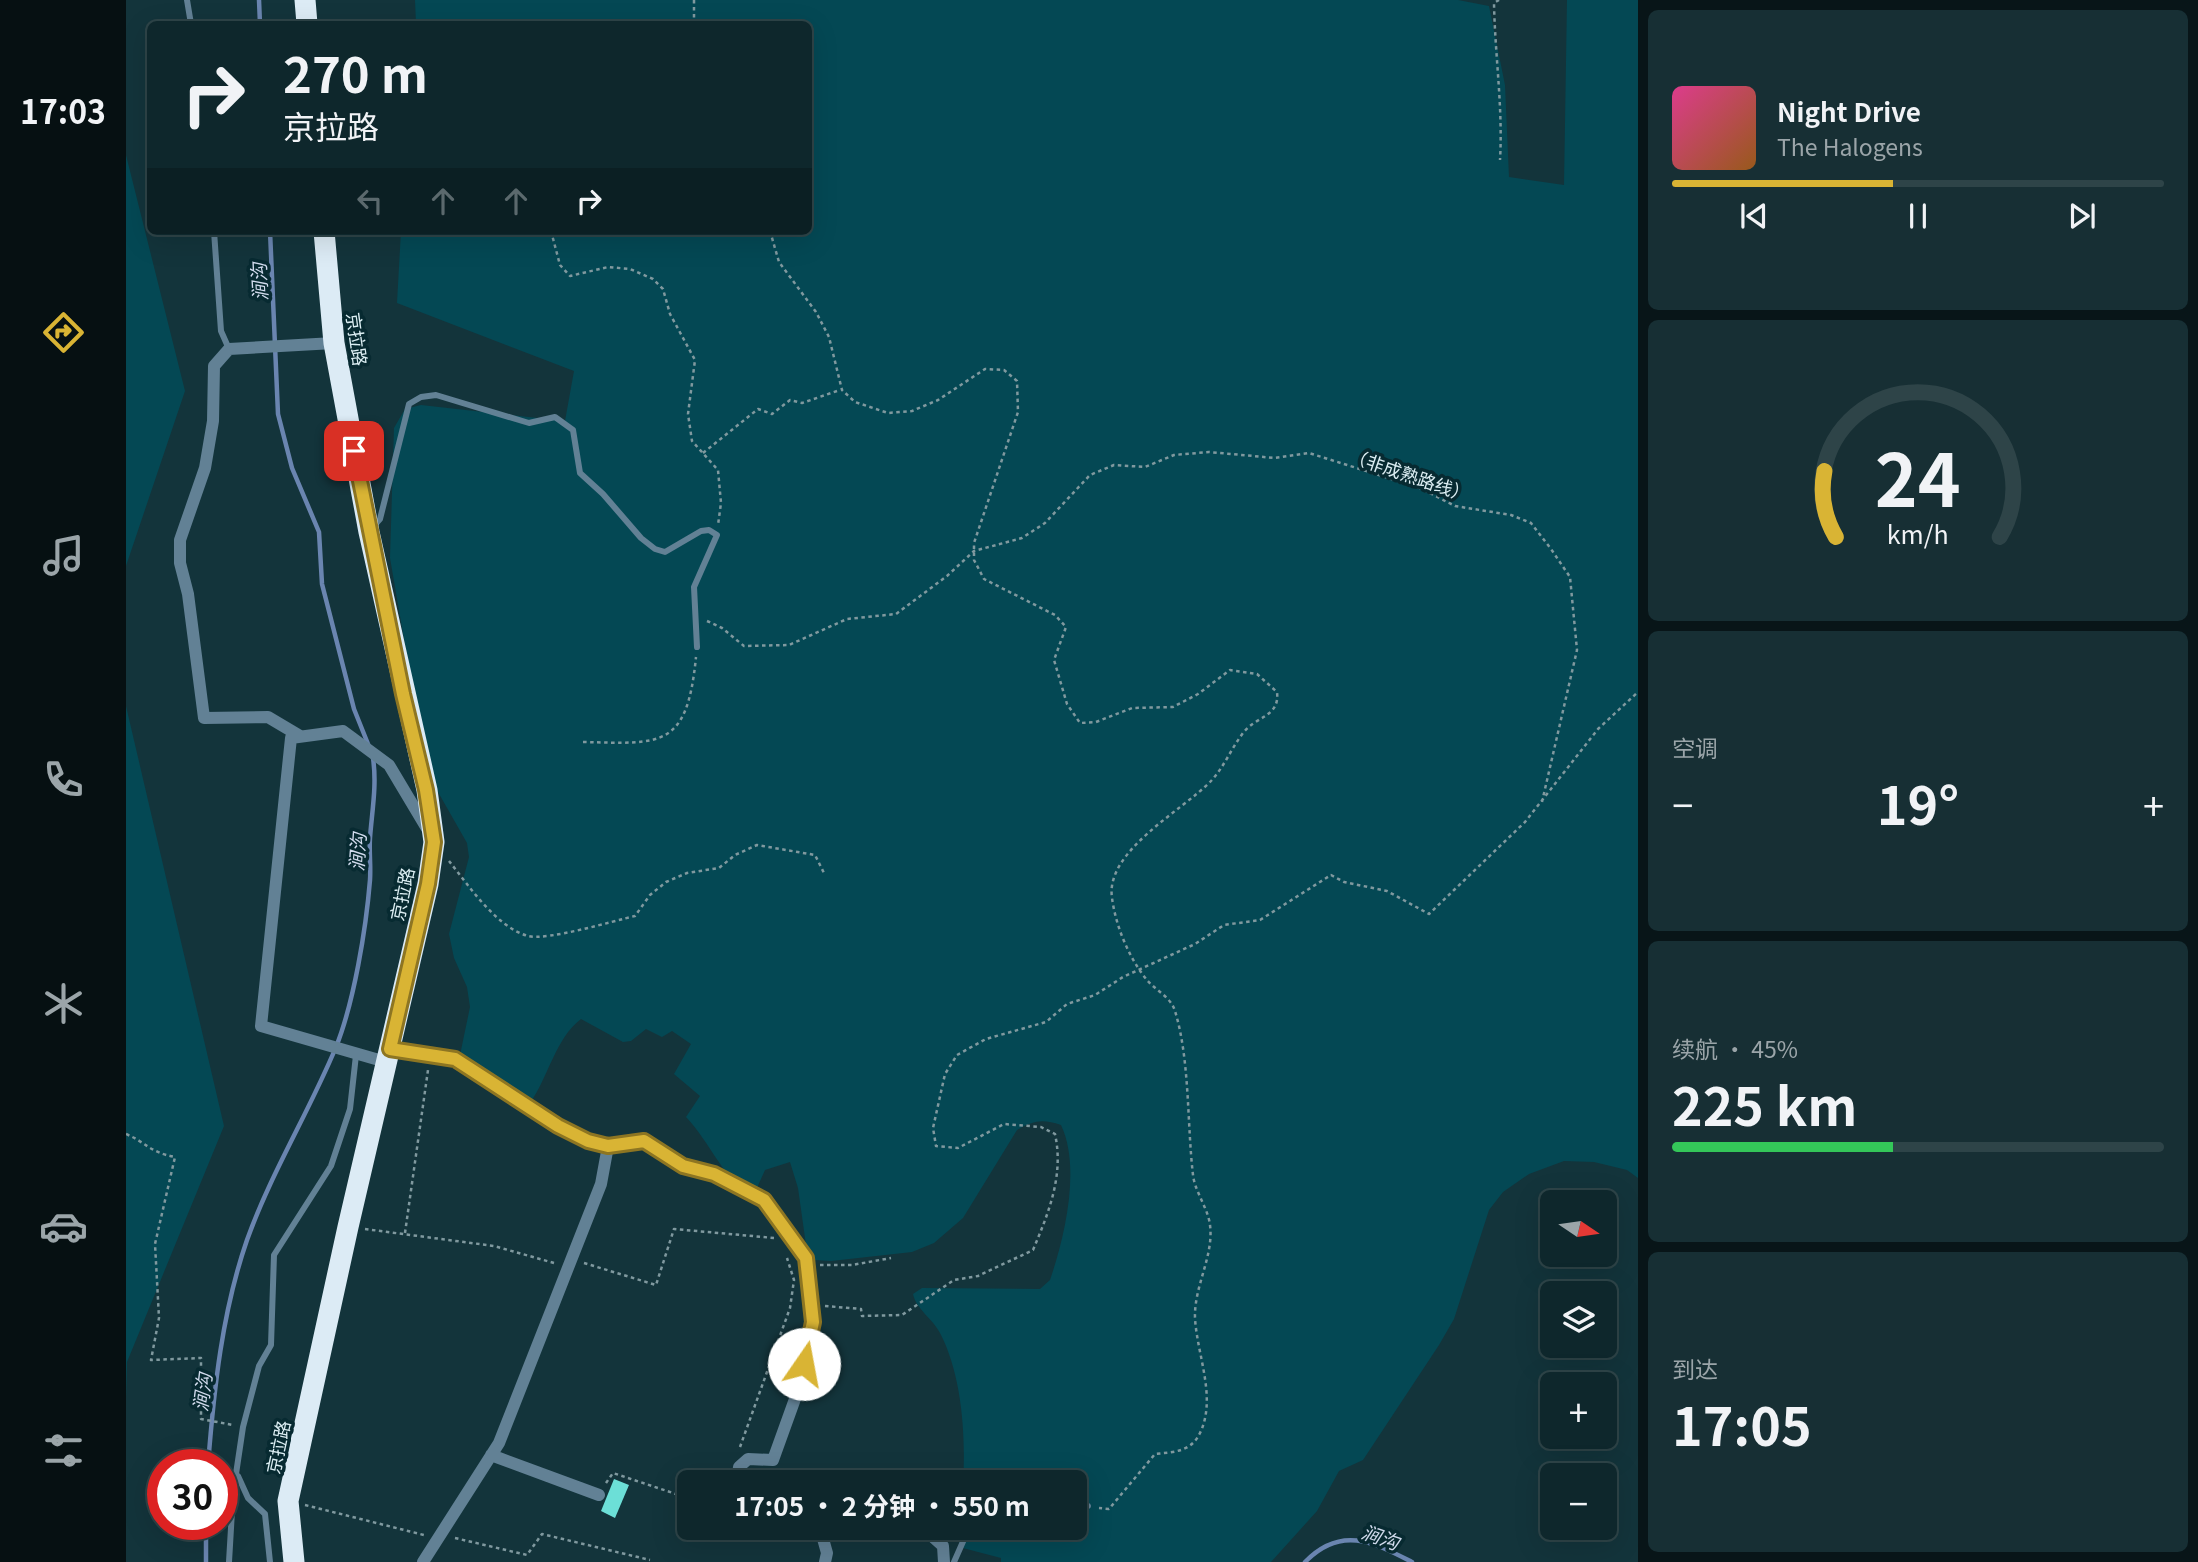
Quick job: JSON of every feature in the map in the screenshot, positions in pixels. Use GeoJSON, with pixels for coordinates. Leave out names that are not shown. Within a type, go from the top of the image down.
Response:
{"type":"FeatureCollection","features":[{"type":"Feature","properties":{"kind":"highway"},"geometry":{"type":"LineString","coordinates":[[305,0],[307,21]]}},
{"type":"Feature","properties":{"kind":"highway","name":"京拉路"},"geometry":{"type":"LineString","coordinates":[[294,1562],[288,1501],[348,1227],[428,884],[434,842],[426,790],[369,532],[334,343],[324,235]]}},
{"type":"Feature","properties":{"kind":"street"},"geometry":{"type":"LineString","coordinates":[[300,736],[268,717],[204,718],[188,594],[180,563],[180,540],[205,468],[213,421],[214,366],[229,349],[334,343]]}},
{"type":"Feature","properties":{"kind":"street"},"geometry":{"type":"LineString","coordinates":[[434,842],[388,765],[343,731],[291,737],[261,1026],[356,1055],[455,1059],[558,1126],[588,1141],[608,1146],[644,1141],[683,1166],[714,1174],[764,1200],[806,1258],[813,1322],[800,1385],[773,1460],[748,1459],[741,1470]]}},
{"type":"Feature","properties":{"kind":"street"},"geometry":{"type":"LineString","coordinates":[[423,1562],[491,1454],[601,1184],[608,1146]]}},
{"type":"Feature","properties":{"kind":"street"},"geometry":{"type":"LineString","coordinates":[[491,1454],[599,1495]]}},
{"type":"Feature","properties":{"kind":"street"},"geometry":{"type":"LineString","coordinates":[[823,1540],[827,1553],[825,1562]]}},
{"type":"Feature","properties":{"kind":"street"},"geometry":{"type":"LineString","coordinates":[[936,1540],[943,1546],[944,1562]]}},
{"type":"Feature","properties":{"kind":"lane"},"geometry":{"type":"LineString","coordinates":[[187,0],[190,21]]}},
{"type":"Feature","properties":{"kind":"lane"},"geometry":{"type":"LineString","coordinates":[[214,235],[221,331],[229,349]]}},
{"type":"Feature","properties":{"kind":"lane"},"geometry":{"type":"LineString","coordinates":[[369,532],[380,519],[409,404],[421,397],[436,395],[529,423],[555,417],[573,430],[580,473],[603,494],[640,538],[655,549],[666,552],[701,531],[709,530],[717,536],[694,587],[697,647]]}},
{"type":"Feature","properties":{"kind":"lane"},"geometry":{"type":"LineString","coordinates":[[238,1467],[243,1427],[259,1366],[271,1345],[274,1255],[331,1166],[350,1109],[356,1055]]}},
{"type":"Feature","properties":{"kind":"lane"},"geometry":{"type":"LineString","coordinates":[[238,1477],[248,1499],[265,1514],[270,1562]]}},
{"type":"Feature","properties":{"kind":"lane"},"geometry":{"type":"LineString","coordinates":[[229,1562],[231,1540]]}},
{"type":"Feature","properties":{"kind":"lane"},"geometry":{"type":"LineString","coordinates":[[954,1562],[964,1540]]}},
{"type":"Feature","properties":{"kind":"path"},"geometry":{"type":"LineString","coordinates":[[694,0],[694,21]]}},
{"type":"Feature","properties":{"kind":"path"},"geometry":{"type":"LineString","coordinates":[[1499,0],[1494,3],[1495,64],[1502,128],[1500,160]]}},
{"type":"Feature","properties":{"kind":"path"},"geometry":{"type":"LineString","coordinates":[[552,235],[560,265],[570,276],[608,267],[630,269],[653,279],[663,289],[670,314],[695,360],[688,414],[692,442],[718,470],[721,503],[717,536]]}},
{"type":"Feature","properties":{"kind":"path"},"geometry":{"type":"LineString","coordinates":[[771,235],[779,262],[816,312],[829,337],[842,390],[855,402],[888,413],[912,411],[938,400],[985,369],[1004,370],[1017,381],[1018,411],[974,551],[974,560],[984,579],[1055,615],[1066,627],[1054,660],[1067,704],[1080,723],[1096,722],[1132,708],[1173,707],[1230,670],[1257,674],[1277,692],[1278,704],[1274,711],[1244,732],[1227,762],[1210,782],[1126,855],[1115,873],[1111,895],[1116,919],[1130,953],[1175,1010],[1188,1096],[1193,1178],[1210,1224],[1209,1249],[1195,1301],[1206,1412],[1193,1445],[1182,1451],[1155,1454],[1109,1509],[1088,1506]]}},
{"type":"Feature","properties":{"kind":"path"},"geometry":{"type":"LineString","coordinates":[[704,453],[758,409],[772,414],[790,400],[803,403],[842,390]]}},
{"type":"Feature","properties":{"kind":"path","name":"（非成熟路线）"},"geometry":{"type":"LineString","coordinates":[[974,551],[1022,538],[1045,523],[1090,475],[1114,465],[1145,467],[1174,455],[1209,452],[1275,458],[1309,453],[1420,488],[1455,506],[1511,515],[1531,523],[1570,578],[1577,650],[1542,802]]}},
{"type":"Feature","properties":{"kind":"path"},"geometry":{"type":"LineString","coordinates":[[694,615],[722,628],[744,646],[789,645],[847,619],[896,614],[947,576],[974,551]]}},
{"type":"Feature","properties":{"kind":"path"},"geometry":{"type":"LineString","coordinates":[[583,742],[647,743],[670,733],[686,711],[694,683],[697,647]]}},
{"type":"Feature","properties":{"kind":"path"},"geometry":{"type":"LineString","coordinates":[[811,1305],[861,1309],[862,1316],[902,1315],[932,1298],[954,1280],[978,1276],[1033,1250],[1045,1222],[1060,1159],[1055,1134],[1041,1127],[1004,1124],[958,1148],[936,1146],[933,1128],[945,1074],[957,1055],[986,1039],[1046,1022],[1067,1004],[1094,995],[1224,925],[1259,920],[1331,874],[1344,882],[1387,891],[1429,914],[1542,802],[1598,729],[1638,692]]}},
{"type":"Feature","properties":{"kind":"path"},"geometry":{"type":"LineString","coordinates":[[434,842],[511,928],[530,937],[635,916],[650,895],[666,882],[687,873],[719,867],[735,855],[757,845],[815,855],[825,874]]}},
{"type":"Feature","properties":{"kind":"path"},"geometry":{"type":"LineString","coordinates":[[405,1233],[430,1056]]}},
{"type":"Feature","properties":{"kind":"path"},"geometry":{"type":"LineString","coordinates":[[126,1134],[153,1153],[175,1157],[155,1244],[159,1318],[151,1360],[201,1358],[201,1419],[243,1427]]}},
{"type":"Feature","properties":{"kind":"path"},"geometry":{"type":"LineString","coordinates":[[348,1227],[494,1246],[656,1285],[674,1229],[781,1239]]}},
{"type":"Feature","properties":{"kind":"path"},"geometry":{"type":"LineString","coordinates":[[737,1470],[735,1459],[790,1308],[794,1280],[784,1249]]}},
{"type":"Feature","properties":{"kind":"path"},"geometry":{"type":"LineString","coordinates":[[806,1265],[852,1265],[891,1258]]}},
{"type":"Feature","properties":{"kind":"path"},"geometry":{"type":"LineString","coordinates":[[599,1495],[612,1473],[677,1494]]}},
{"type":"Feature","properties":{"kind":"path"},"geometry":{"type":"LineString","coordinates":[[288,1501],[429,1536],[440,1535],[527,1555],[542,1534],[650,1560]]}},
{"type":"Feature","properties":{"kind":"shaded area"},"geometry":{"type":"Polygon","coordinates":[[[415,0],[1458,0],[1489,6],[1505,85],[1509,177],[1564,185],[1567,0],[1638,0],[1638,1178],[1627,1170],[1594,1162],[1564,1161],[1529,1174],[1503,1192],[1489,1210],[1454,1319],[1439,1345],[1363,1460],[1339,1471],[1317,1511],[1271,1562],[1001,1562],[1001,1558],[959,1547],[959,1540],[1087,1540],[1087,1470],[963,1470],[961,1406],[953,1368],[940,1333],[913,1294],[922,1288],[1040,1289],[1050,1280],[1069,1202],[1070,1161],[1061,1125],[1039,1121],[1017,1130],[963,1218],[934,1243],[912,1252],[831,1261],[815,1260],[807,1252],[798,1188],[790,1162],[765,1170],[752,1199],[733,1180],[686,1117],[700,1096],[674,1074],[691,1044],[672,1031],[662,1037],[646,1029],[631,1041],[623,1042],[581,1019],[558,1047],[530,1103],[467,1068],[460,1055],[470,1007],[467,987],[454,958],[449,934],[469,857],[467,843],[438,792],[424,755],[390,558],[394,428],[405,409],[421,405],[565,421],[574,371],[397,303],[401,235],[812,235],[812,21],[416,21],[415,0]]]}},
{"type":"Feature","properties":{"kind":"shaded area"},"geometry":{"type":"Polygon","coordinates":[[[126,155],[185,391],[126,566],[126,155]]]}},
{"type":"Feature","properties":{"kind":"shaded area"},"geometry":{"type":"Polygon","coordinates":[[[126,706],[224,1126],[127,1362],[126,1398],[126,706]]]}},
{"type":"Feature","properties":{"kind":"building"},"geometry":{"type":"Polygon","coordinates":[[[614,1479],[629,1485],[615,1518],[601,1511],[614,1479]]]}},
{"type":"Feature","properties":{"kind":"waterway","name":"涧沟"},"geometry":{"type":"LineString","coordinates":[[259,0],[260,21]]}},
{"type":"Feature","properties":{"kind":"waterway","name":"涧沟"},"geometry":{"type":"LineString","coordinates":[[270,235],[278,414],[292,468],[319,532],[322,584],[354,709],[368,744]]}},
{"type":"Feature","properties":{"kind":"waterway","name":"涧沟"},"geometry":{"type":"LineString","coordinates":[[209,1449],[220,1351],[238,1267],[267,1191],[336,1047],[354,987],[370,880],[373,758]]}},
{"type":"Feature","properties":{"kind":"waterway","name":"涧沟"},"geometry":{"type":"LineString","coordinates":[[206,1540],[206,1562]]}},
{"type":"Feature","properties":{"kind":"waterway","name":"涧沟"},"geometry":{"type":"LineString","coordinates":[[1305,1562],[1318,1551],[1344,1540],[1370,1543],[1412,1562]]}},
{"type":"Feature","properties":{"kind":"route"},"geometry":{"type":"LineString","coordinates":[[354,451],[403,694],[426,790],[434,842],[428,884],[390,1049],[455,1059],[558,1126],[588,1141],[608,1146],[644,1141],[683,1166],[714,1174],[764,1200],[806,1258],[813,1322],[804,1364]]}}]}
